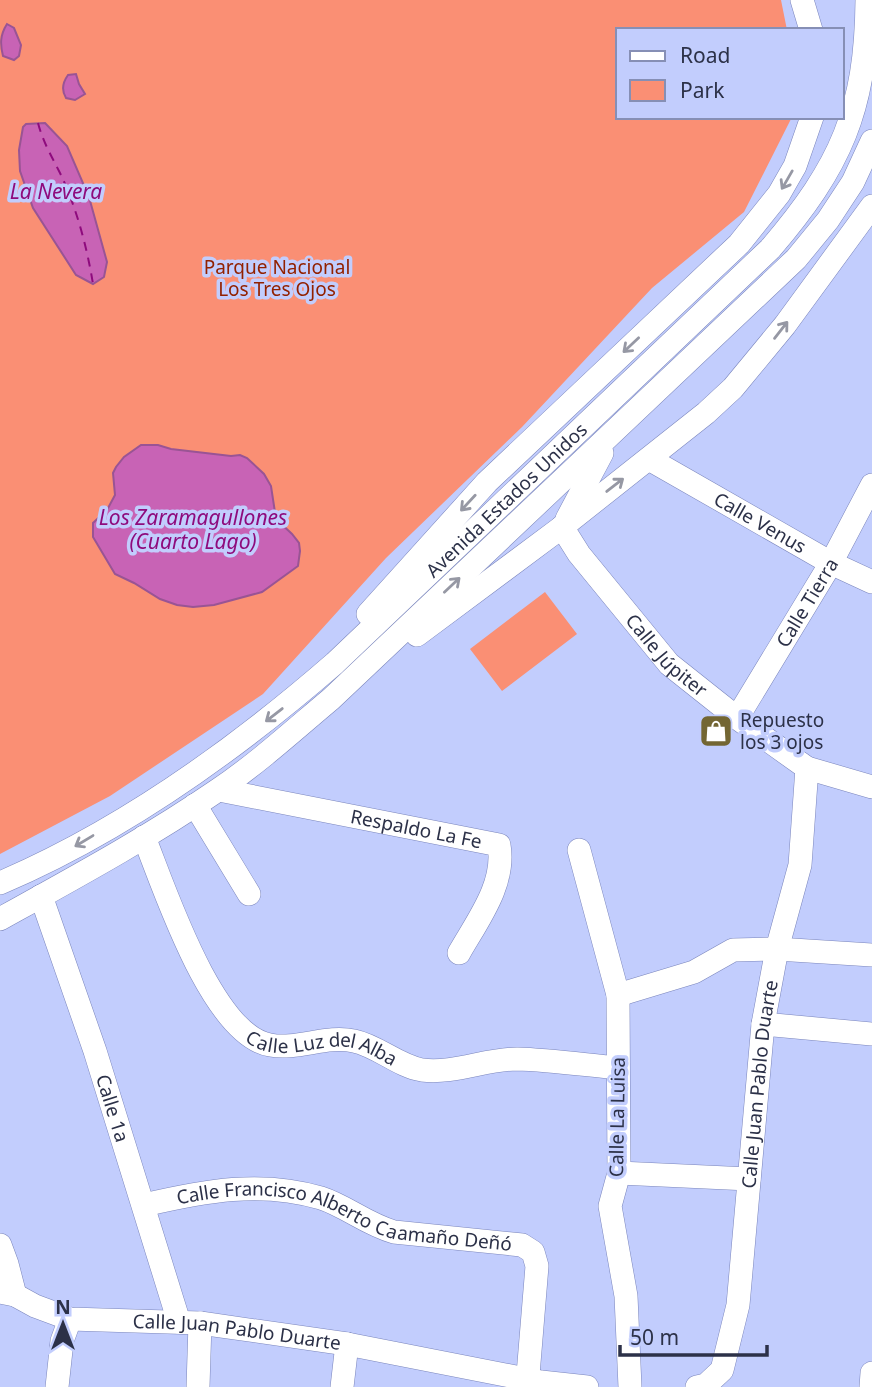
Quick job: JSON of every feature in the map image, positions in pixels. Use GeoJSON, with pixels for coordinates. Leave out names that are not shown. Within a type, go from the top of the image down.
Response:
{"type":"FeatureCollection","features":[{"type":"Feature","properties":{"kind":"street"},"geometry":{"type":"LineString","coordinates":[[803,0],[810,28]]}},
{"type":"Feature","properties":{"kind":"street","name":"Avenida Estados Unidos"},"geometry":{"type":"LineString","coordinates":[[0,883],[47,863],[136,810],[244,738],[298,696],[770,249],[802,212],[829,170],[845,138],[860,88],[866,44],[867,0]]}},
{"type":"Feature","properties":{"kind":"street"},"geometry":{"type":"LineString","coordinates":[[298,696],[347,637],[487,482],[739,244],[761,218],[795,166],[811,119]]}},
{"type":"Feature","properties":{"kind":"street","name":"Avenida Estados Unidos"},"geometry":{"type":"LineString","coordinates":[[0,919],[144,837],[219,790],[331,699],[796,259],[828,220],[853,182],[872,141]]}},
{"type":"Feature","properties":{"kind":"street"},"geometry":{"type":"LineString","coordinates":[[331,699],[562,527],[706,413],[753,366],[872,206]]}},
{"type":"Feature","properties":{"kind":"street"},"geometry":{"type":"LineString","coordinates":[[562,527],[615,432]]}},
{"type":"Feature","properties":{"kind":"street","name":"Calle Venus"},"geometry":{"type":"LineString","coordinates":[[649,459],[831,564],[872,582]]}},
{"type":"Feature","properties":{"kind":"street","name":"Calle Tierra"},"geometry":{"type":"LineString","coordinates":[[737,718],[831,564],[872,485]]}},
{"type":"Feature","properties":{"kind":"street","name":"Calle Júpiter"},"geometry":{"type":"LineString","coordinates":[[562,527],[588,565],[669,664],[737,718],[807,768],[872,791]]}},
{"type":"Feature","properties":{"kind":"street","name":"Calle Juan Pablo Duarte"},"geometry":{"type":"LineString","coordinates":[[697,1387],[706,1385],[722,1370],[738,1305],[764,1024],[777,949],[800,865],[807,768]]}},
{"type":"Feature","properties":{"kind":"street","name":"Respaldo La Fe"},"geometry":{"type":"LineString","coordinates":[[219,790],[499,845],[502,860],[494,890],[459,953]]}},
{"type":"Feature","properties":{"kind":"street"},"geometry":{"type":"LineString","coordinates":[[195,805],[249,894]]}},
{"type":"Feature","properties":{"kind":"street","name":"Calle Luz del Alba"},"geometry":{"type":"LineString","coordinates":[[144,837],[192,955],[217,1000],[235,1023],[252,1037],[268,1045],[298,1045],[338,1039],[356,1041],[422,1070],[441,1070],[517,1059],[618,1069]]}},
{"type":"Feature","properties":{"kind":"street","name":"Calle La Luisa"},"geometry":{"type":"LineString","coordinates":[[579,850],[618,995],[619,1173],[610,1206],[626,1296],[630,1387]]}},
{"type":"Feature","properties":{"kind":"street","name":"Calle 1a"},"geometry":{"type":"LineString","coordinates":[[41,896],[95,1051],[144,1205],[189,1323],[198,1387]]}},
{"type":"Feature","properties":{"kind":"street"},"geometry":{"type":"LineString","coordinates":[[618,995],[694,972],[733,950],[777,949],[872,955]]}},
{"type":"Feature","properties":{"kind":"street"},"geometry":{"type":"LineString","coordinates":[[764,1024],[872,1034]]}},
{"type":"Feature","properties":{"kind":"street"},"geometry":{"type":"LineString","coordinates":[[619,1173],[749,1179]]}},
{"type":"Feature","properties":{"kind":"street","name":"Calle Francisco Alberto Caamaño Deñó"},"geometry":{"type":"LineString","coordinates":[[144,1205],[206,1190],[284,1189],[324,1199],[374,1227],[394,1232],[522,1245],[533,1252],[537,1266],[527,1383]]}},
{"type":"Feature","properties":{"kind":"street"},"geometry":{"type":"LineString","coordinates":[[2,1258],[7,1293]]}},
{"type":"Feature","properties":{"kind":"street","name":"Calle Juan Pablo Duarte"},"geometry":{"type":"LineString","coordinates":[[7,1293],[70,1318],[189,1323],[347,1344],[527,1383],[587,1387]]}},
{"type":"Feature","properties":{"kind":"street"},"geometry":{"type":"LineString","coordinates":[[57,1387],[62,1340],[70,1318]]}},
{"type":"Feature","properties":{"kind":"street"},"geometry":{"type":"LineString","coordinates":[[342,1387],[347,1344]]}},
{"type":"Feature","properties":{"kind":"street"},"geometry":{"type":"LineString","coordinates":[[871,1387],[872,1373]]}},
{"type":"Feature","properties":{"kind":"green space","name":"Parque Nacional Los Tres Ojos"},"geometry":{"type":"Polygon","coordinates":[[[0,0],[781,0],[787,28],[616,28],[616,119],[791,119],[744,212],[652,288],[522,427],[386,558],[263,694],[110,796],[0,854],[0,0]]]}},
{"type":"Feature","properties":{"kind":"green space"},"geometry":{"type":"Polygon","coordinates":[[[545,592],[577,634],[502,691],[470,649],[545,592]]]}},
{"type":"Feature","properties":{"kind":"water"},"geometry":{"type":"Polygon","coordinates":[[[7,24],[14,28],[21,45],[19,56],[14,60],[3,56],[2,52],[2,36],[7,24]]]}},
{"type":"Feature","properties":{"kind":"water"},"geometry":{"type":"Polygon","coordinates":[[[76,74],[85,94],[75,100],[66,98],[63,89],[68,75],[76,74]]]}},
{"type":"Feature","properties":{"kind":"water","name":"La Nevera"},"geometry":{"type":"Polygon","coordinates":[[[45,123],[67,146],[89,197],[107,262],[104,277],[93,284],[76,275],[33,208],[20,171],[19,150],[23,127],[26,124],[45,123]]]}},
{"type":"Feature","properties":{"kind":"water","name":"Los Zaramagullones (Cuarto Lago)"},"geometry":{"type":"Polygon","coordinates":[[[141,445],[240,455],[247,458],[264,474],[271,486],[276,519],[299,543],[298,566],[262,592],[214,605],[193,607],[160,599],[115,574],[93,537],[93,523],[107,510],[115,495],[113,473],[116,467],[124,457],[141,445]]]}},
{"type":"Feature","properties":{"kind":"ferry route"},"geometry":{"type":"LineString","coordinates":[[38,123],[76,213],[93,284]]}},
{"type":"Feature","properties":{"kind":"place","name":"Repuesto los 3 ojos"},"geometry":{"type":"Point","coordinates":[716,731]}}]}
